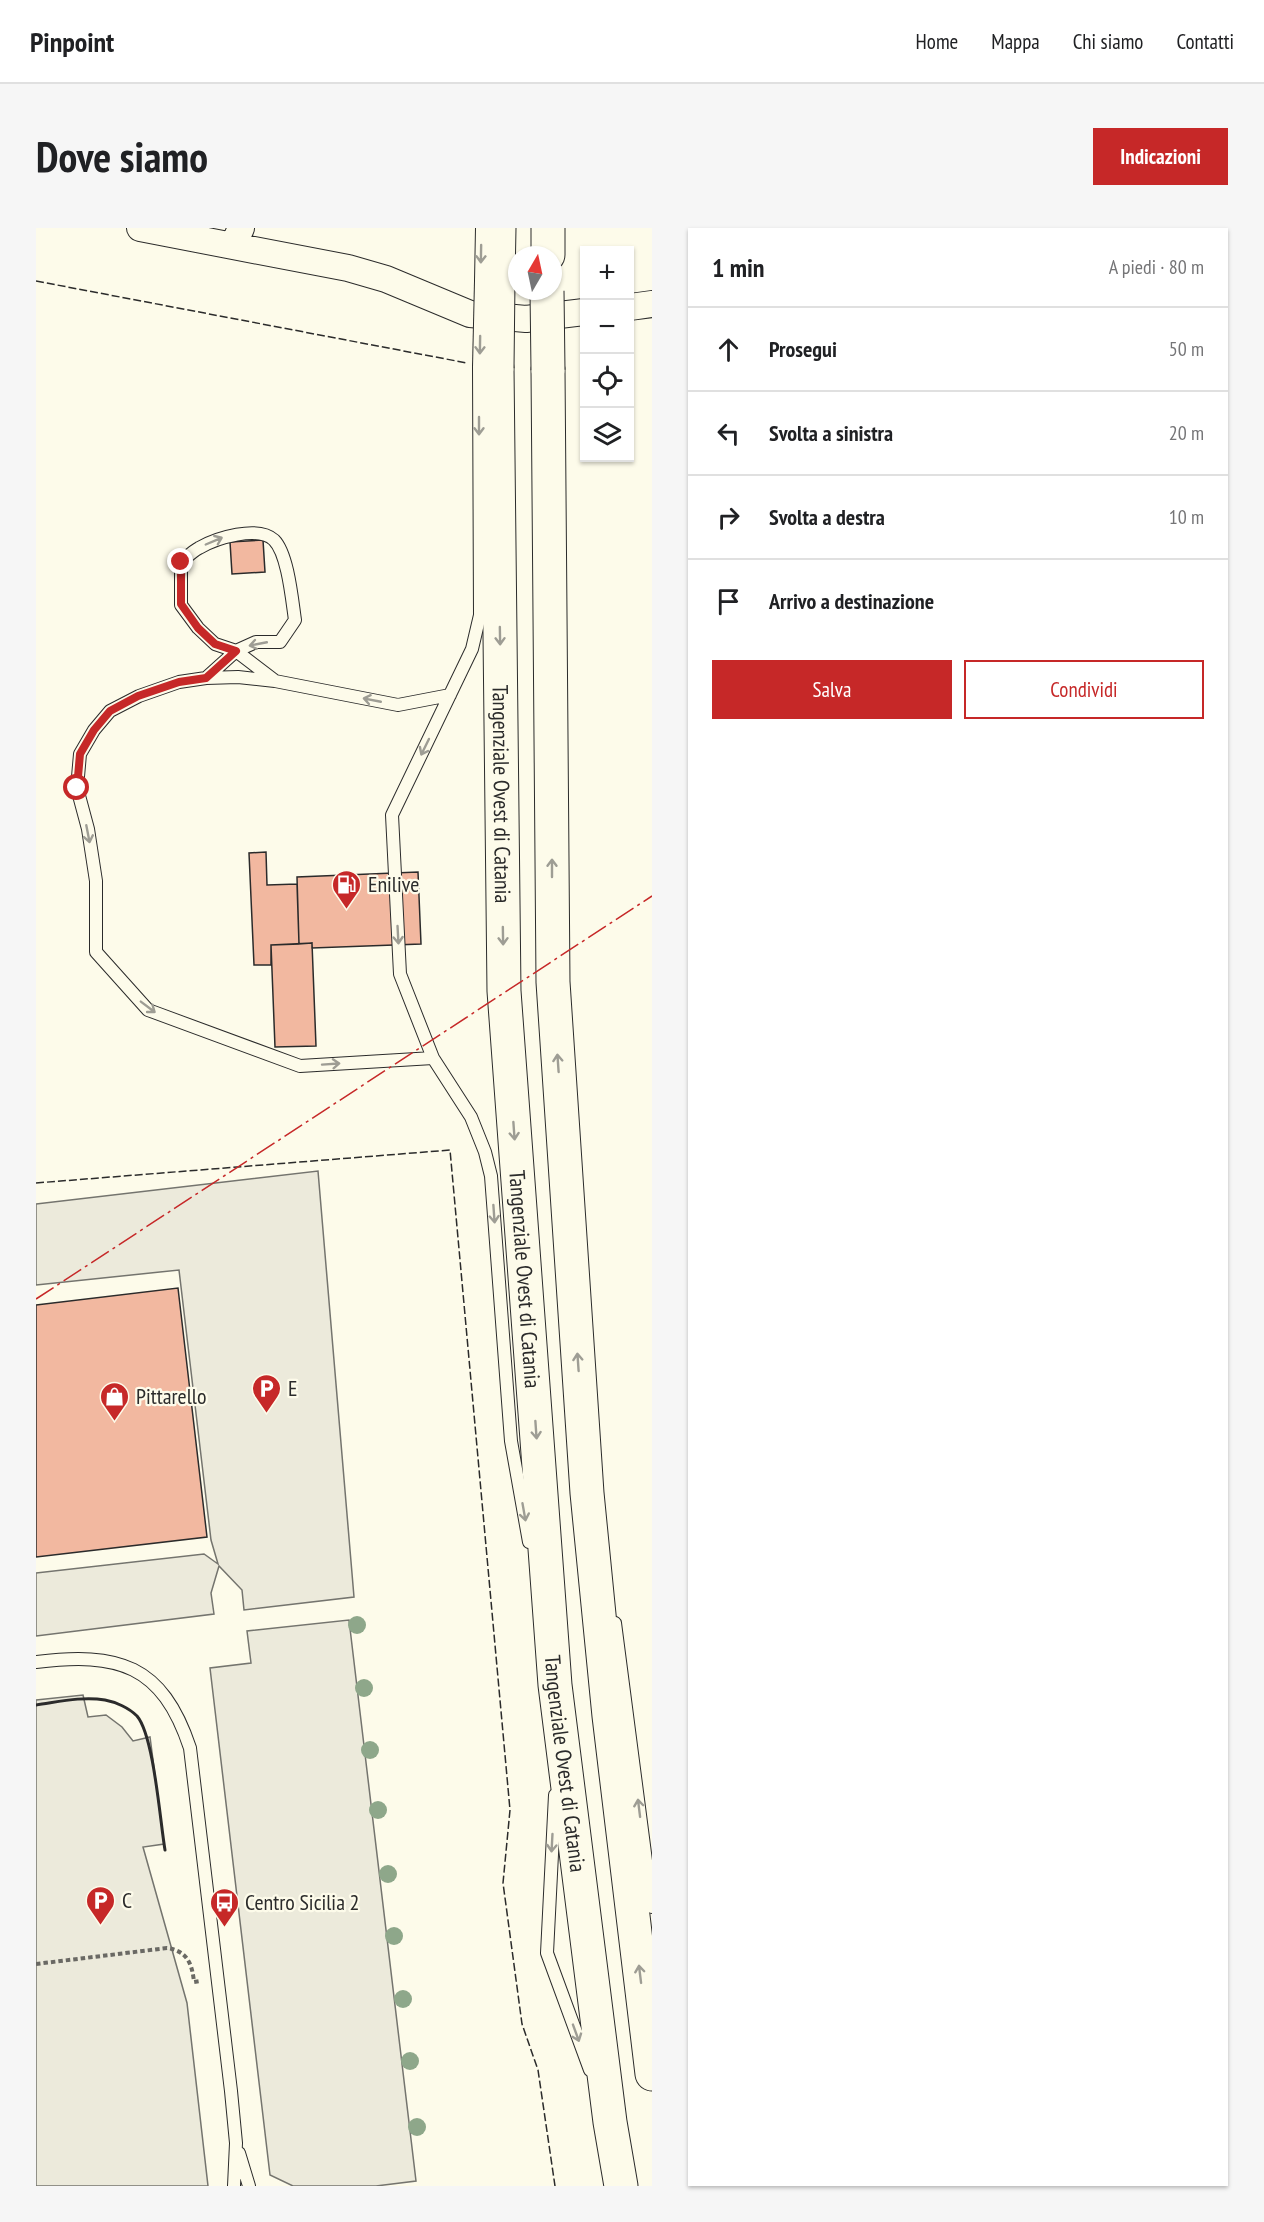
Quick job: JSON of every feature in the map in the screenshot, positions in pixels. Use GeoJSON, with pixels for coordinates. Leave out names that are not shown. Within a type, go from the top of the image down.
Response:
{"type":"FeatureCollection","features":[{"type":"Feature","properties":{"kind":"highway"},"geometry":{"type":"LineString","coordinates":[[490,281],[499,228]]}},
{"type":"Feature","properties":{"kind":"highway"},"geometry":{"type":"LineString","coordinates":[[548,228],[548,246]]}},
{"type":"Feature","properties":{"kind":"highway","name":"Tangenziale Ovest di Catania"},"geometry":{"type":"LineString","coordinates":[[490,281],[488,368],[504,991],[555,1685],[610,2122],[621,2186]]}},
{"type":"Feature","properties":{"kind":"highway","name":"Tangenziale Ovest di Catania"},"geometry":{"type":"LineString","coordinates":[[547,300],[553,982],[586,1493],[609,1716],[652,2074]]}},
{"type":"Feature","properties":{"kind":"street"},"geometry":{"type":"LineString","coordinates":[[140,228],[237,237],[386,279],[470,314],[526,319],[580,313]]}},
{"type":"Feature","properties":{"kind":"street"},"geometry":{"type":"LineString","coordinates":[[634,306],[652,304]]}},
{"type":"Feature","properties":{"kind":"lane"},"geometry":{"type":"LineString","coordinates":[[482,228],[490,281]]}},
{"type":"Feature","properties":{"kind":"lane"},"geometry":{"type":"LineString","coordinates":[[488,368],[480,615],[472,649],[392,815],[400,974],[433,1058],[471,1117],[485,1152],[491,1176],[511,1441],[555,1685]]}},
{"type":"Feature","properties":{"kind":"lane"},"geometry":{"type":"LineString","coordinates":[[206,678],[236,651],[256,642],[280,642],[295,620],[291,586],[284,560],[275,541],[265,535],[229,535],[198,548],[181,562],[181,604],[198,628],[215,644],[236,651],[275,681]]}},
{"type":"Feature","properties":{"kind":"lane"},"geometry":{"type":"LineString","coordinates":[[433,1058],[300,1066],[148,1010],[96,952],[96,881],[88,829],[77,788],[80,754],[94,730],[110,711],[138,696],[179,682],[238,677],[275,681],[398,705],[450,695]]}},
{"type":"Feature","properties":{"kind":"lane"},"geometry":{"type":"LineString","coordinates":[[586,1493],[617,1633],[652,1907]]}},
{"type":"Feature","properties":{"kind":"lane"},"geometry":{"type":"LineString","coordinates":[[36,1662],[72,1658],[100,1659],[127,1665],[164,1695],[182,1722],[190,1748],[219,1980],[236,2143],[234,2186]]}},
{"type":"Feature","properties":{"kind":"lane"},"geometry":{"type":"LineString","coordinates":[[236,2143],[249,2186]]}},
{"type":"Feature","properties":{"kind":"path"},"geometry":{"type":"LineString","coordinates":[[36,1964],[167,1948],[177,1950],[187,1956],[193,1969],[194,1982],[219,1980]]}},
{"type":"Feature","properties":{"kind":"shaded area","name":"E"},"geometry":{"type":"Polygon","coordinates":[[[318,1171],[354,1597],[244,1610],[242,1590],[219,1566],[211,1593],[214,1614],[36,1636],[36,1573],[204,1554],[218,1564],[211,1540],[179,1270],[36,1285],[36,1204],[318,1171]]]}},
{"type":"Feature","properties":{"kind":"shaded area"},"geometry":{"type":"Polygon","coordinates":[[[349,1620],[416,2181],[376,2186],[293,2186],[270,2175],[210,1668],[251,1663],[247,1631],[349,1620]]]}},
{"type":"Feature","properties":{"kind":"shaded area","name":"C"},"geometry":{"type":"Polygon","coordinates":[[[83,1695],[88,1717],[106,1715],[122,1727],[133,1741],[150,1737],[164,1844],[143,1847],[187,2003],[208,2186],[36,2186],[36,1700],[83,1695]]]}},
{"type":"Feature","properties":{"kind":"building"},"geometry":{"type":"Polygon","coordinates":[[[263,540],[265,572],[232,574],[230,542],[263,540]]]}},
{"type":"Feature","properties":{"kind":"building"},"geometry":{"type":"Polygon","coordinates":[[[266,852],[267,885],[297,884],[299,944],[271,945],[271,965],[254,965],[249,853],[266,852]]]}},
{"type":"Feature","properties":{"kind":"building"},"geometry":{"type":"Polygon","coordinates":[[[418,872],[421,944],[312,948],[312,943],[299,944],[297,877],[418,872]]]}},
{"type":"Feature","properties":{"kind":"building"},"geometry":{"type":"Polygon","coordinates":[[[312,943],[316,1046],[275,1047],[271,945],[312,943]]]}},
{"type":"Feature","properties":{"kind":"building","name":"Pittarello"},"geometry":{"type":"Polygon","coordinates":[[[178,1288],[207,1537],[36,1557],[36,1305],[178,1288]]]}},
{"type":"Feature","properties":{"kind":"fence"},"geometry":{"type":"LineString","coordinates":[[36,281],[467,363]]}},
{"type":"Feature","properties":{"kind":"fence"},"geometry":{"type":"LineString","coordinates":[[36,1183],[450,1150],[510,1810],[503,1883],[522,2024],[538,2070],[555,2186]]}},
{"type":"Feature","properties":{"kind":"wall"},"geometry":{"type":"LineString","coordinates":[[36,1705],[96,1699],[118,1704],[137,1716],[143,1726],[152,1760],[165,1850]]}},
{"type":"Feature","properties":{"kind":"power"},"geometry":{"type":"LineString","coordinates":[[36,1299],[652,896]]}},
{"type":"Feature","properties":{"kind":"place","name":"Enilive"},"geometry":{"type":"Point","coordinates":[347,910]}},
{"type":"Feature","properties":{"kind":"place","name":"E"},"geometry":{"type":"Point","coordinates":[267,1414]}},
{"type":"Feature","properties":{"kind":"place","name":"Pittarello"},"geometry":{"type":"Point","coordinates":[115,1422]}},
{"type":"Feature","properties":{"kind":"place","name":"C"},"geometry":{"type":"Point","coordinates":[101,1926]}},
{"type":"Feature","properties":{"kind":"place","name":"Centro Sicilia 2"},"geometry":{"type":"Point","coordinates":[224,1928]}},
{"type":"Feature","properties":{"kind":"route"},"geometry":{"type":"LineString","coordinates":[[77,788],[80,754],[94,730],[110,711],[138,696],[179,682],[206,678],[236,651],[215,644],[198,628],[181,604],[181,562]]}}]}
